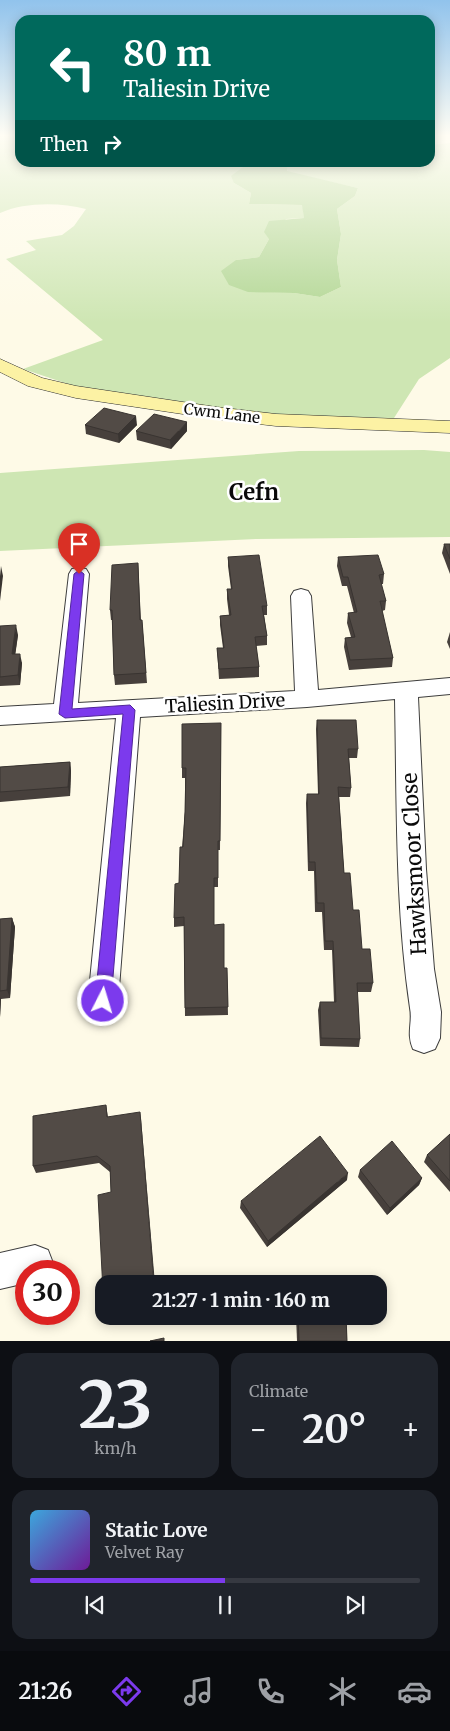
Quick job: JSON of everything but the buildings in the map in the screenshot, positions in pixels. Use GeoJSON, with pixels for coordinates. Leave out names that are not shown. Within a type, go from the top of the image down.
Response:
{"type":"FeatureCollection","features":[{"type":"Feature","properties":{"kind":"street","name":"Cwm Lane"},"geometry":{"type":"LineString","coordinates":[[0,365],[35,382],[76,392],[216,413],[276,420],[450,427]]}},
{"type":"Feature","properties":{"kind":"street"},"geometry":{"type":"LineString","coordinates":[[65,714],[79,574]]}},
{"type":"Feature","properties":{"kind":"street"},"geometry":{"type":"LineString","coordinates":[[301,596],[307,699]]}},
{"type":"Feature","properties":{"kind":"street","name":"Taliesin Drive"},"geometry":{"type":"LineString","coordinates":[[0,716],[130,710],[221,702],[307,699],[450,686]]}},
{"type":"Feature","properties":{"kind":"street","name":"Hawksmoor Close"},"geometry":{"type":"LineString","coordinates":[[406,689],[412,869],[419,969],[426,1012],[424,1038]]}},
{"type":"Feature","properties":{"kind":"street"},"geometry":{"type":"LineString","coordinates":[[103,1001],[130,710]]}},
{"type":"Feature","properties":{"kind":"street"},"geometry":{"type":"LineString","coordinates":[[0,1271],[15,1268]]}},
{"type":"Feature","properties":{"kind":"green space"},"geometry":{"type":"Polygon","coordinates":[[[0,198],[250,198],[249,204],[303,205],[304,218],[286,219],[269,239],[259,257],[236,260],[264,292],[294,293],[320,297],[341,287],[337,260],[341,234],[337,209],[353,198],[450,198],[450,358],[419,379],[394,418],[279,417],[200,407],[123,393],[83,389],[23,369],[103,340],[6,259],[36,250],[26,241],[62,235],[74,226],[86,209],[65,205],[42,204],[10,209],[0,213],[0,198]]]}},
{"type":"Feature","properties":{"kind":"green space"},"geometry":{"type":"Polygon","coordinates":[[[250,198],[353,198],[337,209],[341,234],[337,260],[341,287],[320,297],[294,293],[248,292],[229,285],[221,271],[236,260],[259,257],[269,239],[264,232],[269,221],[304,218],[302,205],[249,204],[250,198]]]}},
{"type":"Feature","properties":{"kind":"green space"},"geometry":{"type":"Polygon","coordinates":[[[424,450],[450,452],[450,537],[256,539],[0,551],[0,473],[299,451],[424,450]]]}},
{"type":"Feature","properties":{"kind":"district","name":"Cefn"},"geometry":{"type":"Point","coordinates":[254,492]}},
{"type":"Feature","properties":{"kind":"route"},"geometry":{"type":"LineString","coordinates":[[79,574],[65,714],[130,710],[103,1001]]}}]}
